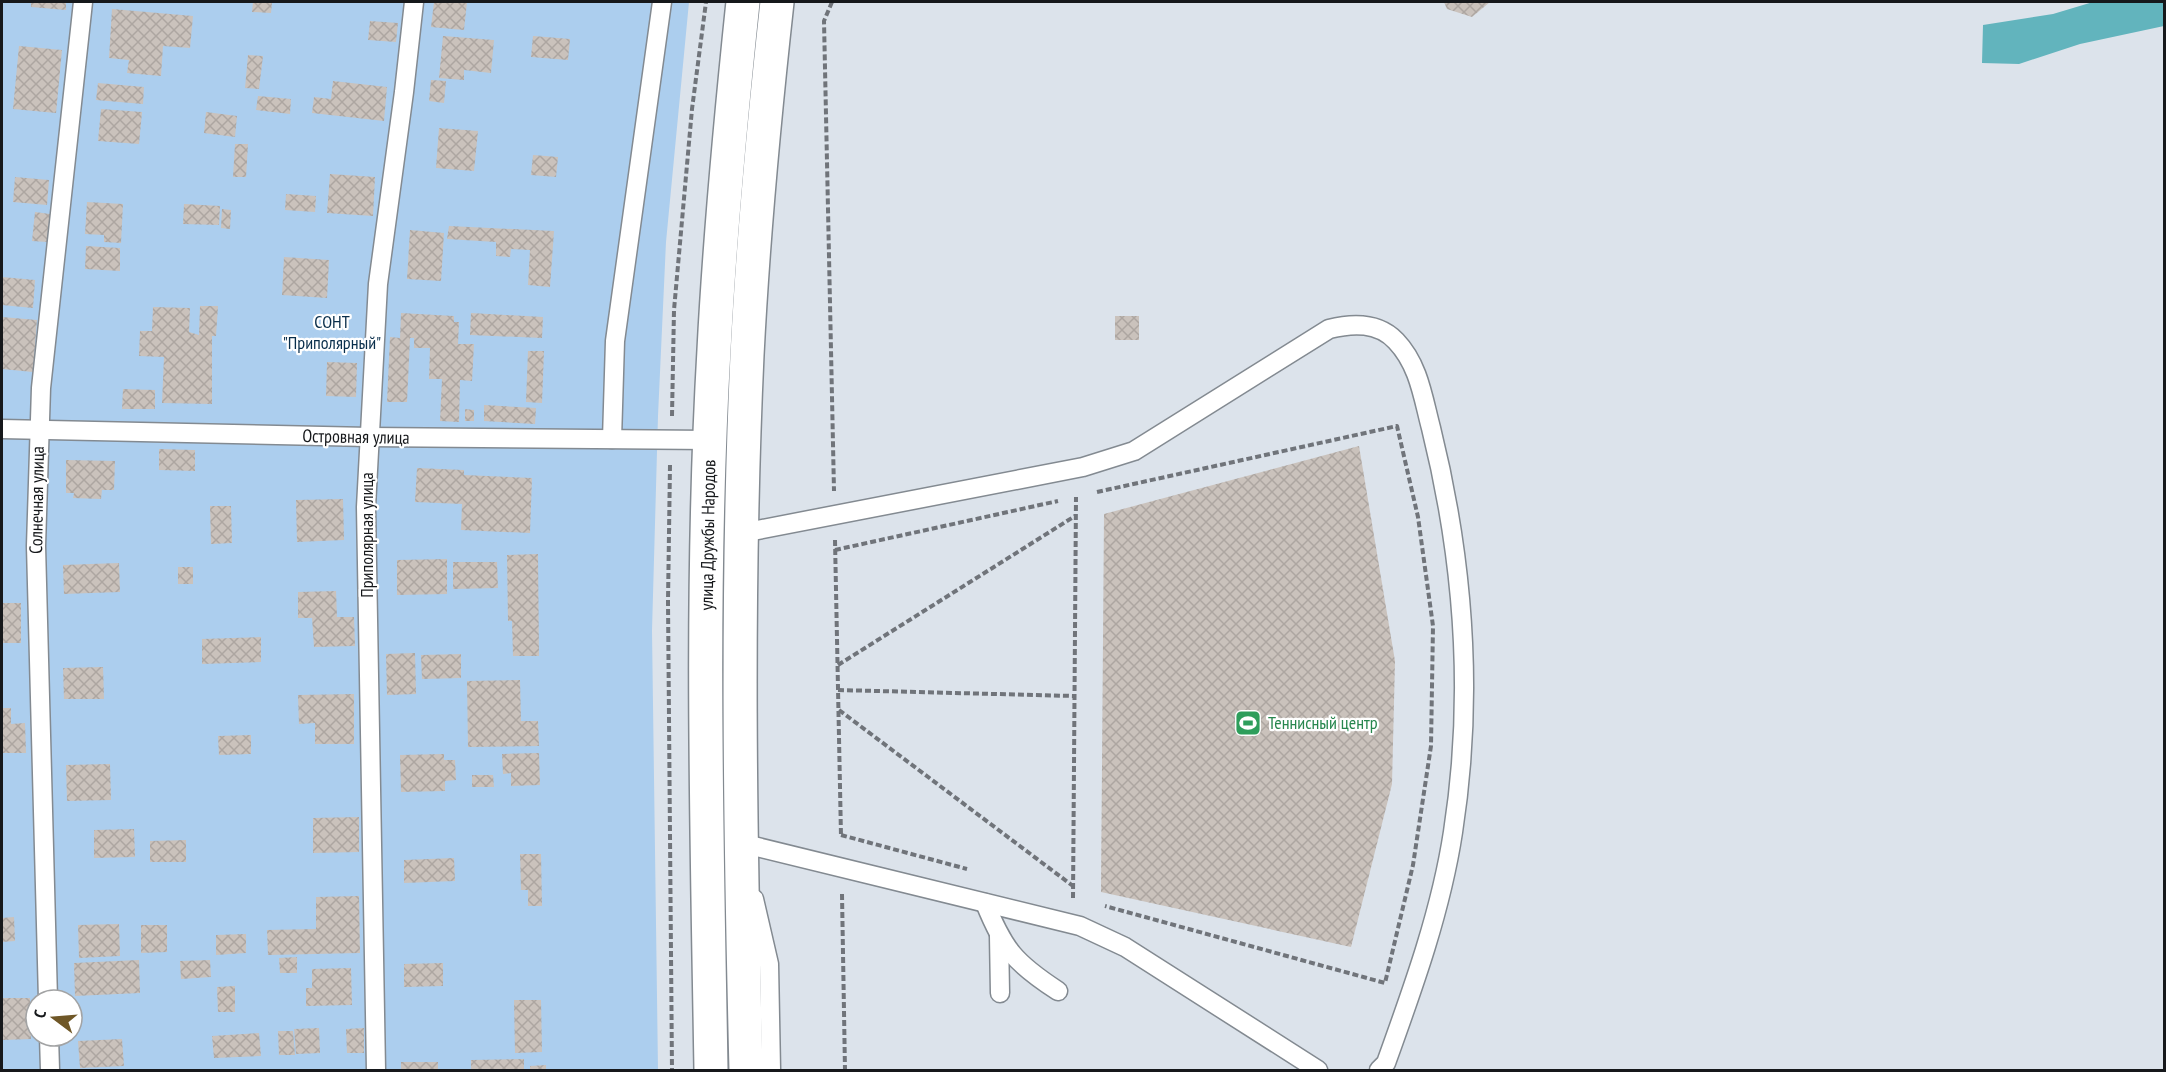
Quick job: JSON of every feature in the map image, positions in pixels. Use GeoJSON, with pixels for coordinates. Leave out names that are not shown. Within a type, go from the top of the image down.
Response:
{"type":"FeatureCollection","features":[{"type":"Feature","properties":{"kind":"main road","name":"улица Дружбы Народов"},"geometry":{"type":"LineString","coordinates":[[711,1071],[705,643],[710,440],[721,241],[743,2]]}},
{"type":"Feature","properties":{"kind":"main road","name":"улица Дружбы Народов"},"geometry":{"type":"LineString","coordinates":[[746,1071],[740,645],[747,357],[753,255],[777,2]]}},
{"type":"Feature","properties":{"kind":"lane","name":"Солнечная улица"},"geometry":{"type":"LineString","coordinates":[[48,988],[36,546],[39,431],[41,388],[83,2]]}},
{"type":"Feature","properties":{"kind":"lane","name":"Приполярная улица"},"geometry":{"type":"LineString","coordinates":[[376,1071],[366,530],[369,437],[378,284],[414,2]]}},
{"type":"Feature","properties":{"kind":"lane"},"geometry":{"type":"LineString","coordinates":[[612,439],[615,341],[662,2]]}},
{"type":"Feature","properties":{"kind":"lane"},"geometry":{"type":"LineString","coordinates":[[742,533],[1083,467],[1134,451],[1329,329],[1348,324],[1368,326],[1381,330],[1395,340],[1407,354],[1417,373],[1441,468],[1460,592],[1465,716],[1462,765],[1453,835],[1439,899],[1406,1007],[1386,1063],[1379,1071]]}},
{"type":"Feature","properties":{"kind":"lane","name":"Островная улица"},"geometry":{"type":"LineString","coordinates":[[2,429],[369,437],[710,440]]}},
{"type":"Feature","properties":{"kind":"lane"},"geometry":{"type":"LineString","coordinates":[[771,1071],[769,964],[741,843],[1080,926],[1125,947],[1318,1071]]}},
{"type":"Feature","properties":{"kind":"lane"},"geometry":{"type":"LineString","coordinates":[[985,903],[999,936],[1014,958],[1058,991]]}},
{"type":"Feature","properties":{"kind":"lane"},"geometry":{"type":"LineString","coordinates":[[999,936],[1000,993]]}},
{"type":"Feature","properties":{"kind":"lane"},"geometry":{"type":"LineString","coordinates":[[49,1048],[50,1071]]}},
{"type":"Feature","properties":{"kind":"path"},"geometry":{"type":"LineString","coordinates":[[835,550],[1397,426],[1418,517],[1433,626],[1431,746],[1413,865],[1385,983],[1096,904]]}},
{"type":"Feature","properties":{"kind":"path"},"geometry":{"type":"LineString","coordinates":[[1076,497],[1073,898],[1084,901]]}},
{"type":"Feature","properties":{"kind":"path"},"geometry":{"type":"LineString","coordinates":[[837,666],[1076,516]]}},
{"type":"Feature","properties":{"kind":"path"},"geometry":{"type":"LineString","coordinates":[[838,690],[1074,696]]}},
{"type":"Feature","properties":{"kind":"path"},"geometry":{"type":"LineString","coordinates":[[838,710],[1073,886]]}},
{"type":"Feature","properties":{"kind":"path"},"geometry":{"type":"LineString","coordinates":[[841,835],[970,870]]}},
{"type":"Feature","properties":{"kind":"green space","name":"СОНТ \"Приполярный\""},"geometry":{"type":"Polygon","coordinates":[[[2,2],[689,2],[666,242],[658,416],[652,631],[658,1070],[2,1070],[2,2]]]}},
{"type":"Feature","properties":{"kind":"shaded area"},"geometry":{"type":"Polygon","coordinates":[[[2093,2],[2164,2],[2164,26],[2080,44],[2019,64],[1982,63],[1983,25],[2053,14],[2093,2]]]}},
{"type":"Feature","properties":{"kind":"building"},"geometry":{"type":"Polygon","coordinates":[[[31,2],[66,2],[66,10],[31,7],[31,2]]]}},
{"type":"Feature","properties":{"kind":"building"},"geometry":{"type":"Polygon","coordinates":[[[253,2],[272,2],[271,13],[252,12],[253,2]]]}},
{"type":"Feature","properties":{"kind":"building"},"geometry":{"type":"Polygon","coordinates":[[[434,2],[467,2],[464,30],[431,27],[434,2]]]}},
{"type":"Feature","properties":{"kind":"building"},"geometry":{"type":"Polygon","coordinates":[[[1444,2],[1490,2],[1472,17],[1447,9],[1444,2]]]}},
{"type":"Feature","properties":{"kind":"building"},"geometry":{"type":"Polygon","coordinates":[[[112,9],[193,16],[190,48],[163,46],[161,76],[127,73],[129,60],[109,58],[112,9]]]}},
{"type":"Feature","properties":{"kind":"building"},"geometry":{"type":"Polygon","coordinates":[[[370,21],[398,23],[396,42],[368,40],[370,21]]]}},
{"type":"Feature","properties":{"kind":"building"},"geometry":{"type":"Polygon","coordinates":[[[443,36],[494,40],[491,73],[464,70],[464,80],[439,78],[443,36]]]}},
{"type":"Feature","properties":{"kind":"building"},"geometry":{"type":"Polygon","coordinates":[[[533,36],[570,39],[568,60],[531,57],[533,36]]]}},
{"type":"Feature","properties":{"kind":"building"},"geometry":{"type":"Polygon","coordinates":[[[19,46],[62,50],[56,113],[13,109],[19,46]]]}},
{"type":"Feature","properties":{"kind":"building"},"geometry":{"type":"Polygon","coordinates":[[[248,55],[263,56],[259,89],[245,88],[248,55]]]}},
{"type":"Feature","properties":{"kind":"building"},"geometry":{"type":"Polygon","coordinates":[[[431,80],[446,81],[444,103],[429,101],[431,80]]]}},
{"type":"Feature","properties":{"kind":"building"},"geometry":{"type":"Polygon","coordinates":[[[333,81],[387,87],[384,121],[312,113],[314,97],[331,99],[333,81]]]}},
{"type":"Feature","properties":{"kind":"building"},"geometry":{"type":"Polygon","coordinates":[[[98,83],[144,87],[143,104],[96,100],[98,83]]]}},
{"type":"Feature","properties":{"kind":"building"},"geometry":{"type":"Polygon","coordinates":[[[258,96],[291,99],[290,114],[256,110],[258,96]]]}},
{"type":"Feature","properties":{"kind":"building"},"geometry":{"type":"Polygon","coordinates":[[[101,109],[142,112],[139,144],[98,141],[101,109]]]}},
{"type":"Feature","properties":{"kind":"building"},"geometry":{"type":"Polygon","coordinates":[[[206,112],[237,116],[235,137],[204,133],[206,112]]]}},
{"type":"Feature","properties":{"kind":"building"},"geometry":{"type":"Polygon","coordinates":[[[439,128],[478,131],[474,171],[436,168],[439,128]]]}},
{"type":"Feature","properties":{"kind":"building"},"geometry":{"type":"Polygon","coordinates":[[[235,144],[248,144],[246,177],[233,177],[235,144]]]}},
{"type":"Feature","properties":{"kind":"building"},"geometry":{"type":"Polygon","coordinates":[[[533,155],[558,157],[556,177],[531,175],[533,155]]]}},
{"type":"Feature","properties":{"kind":"building"},"geometry":{"type":"Polygon","coordinates":[[[330,174],[375,177],[373,216],[327,213],[330,174]]]}},
{"type":"Feature","properties":{"kind":"building"},"geometry":{"type":"Polygon","coordinates":[[[15,177],[49,180],[47,205],[13,202],[15,177]]]}},
{"type":"Feature","properties":{"kind":"building"},"geometry":{"type":"Polygon","coordinates":[[[286,194],[316,196],[315,212],[285,210],[286,194]]]}},
{"type":"Feature","properties":{"kind":"building"},"geometry":{"type":"Polygon","coordinates":[[[87,202],[123,204],[121,243],[104,242],[104,235],[85,234],[87,202]]]}},
{"type":"Feature","properties":{"kind":"building"},"geometry":{"type":"Polygon","coordinates":[[[184,204],[220,206],[219,225],[183,224],[184,204]]]}},
{"type":"Feature","properties":{"kind":"building"},"geometry":{"type":"Polygon","coordinates":[[[222,209],[231,210],[230,229],[221,228],[222,209]]]}},
{"type":"Feature","properties":{"kind":"building"},"geometry":{"type":"Polygon","coordinates":[[[35,212],[50,214],[47,242],[32,241],[35,212]]]}},
{"type":"Feature","properties":{"kind":"building"},"geometry":{"type":"Polygon","coordinates":[[[449,226],[554,231],[550,287],[528,285],[530,250],[511,249],[510,257],[496,256],[496,242],[447,239],[449,226]]]}},
{"type":"Feature","properties":{"kind":"building"},"geometry":{"type":"Polygon","coordinates":[[[410,230],[444,233],[441,281],[407,279],[410,230]]]}},
{"type":"Feature","properties":{"kind":"building"},"geometry":{"type":"Polygon","coordinates":[[[86,246],[120,248],[120,271],[85,269],[86,246]]]}},
{"type":"Feature","properties":{"kind":"building"},"geometry":{"type":"Polygon","coordinates":[[[284,257],[329,260],[327,298],[282,295],[284,257]]]}},
{"type":"Feature","properties":{"kind":"building"},"geometry":{"type":"Polygon","coordinates":[[[2,277],[35,280],[33,308],[2,305],[2,277]]]}},
{"type":"Feature","properties":{"kind":"building"},"geometry":{"type":"Polygon","coordinates":[[[200,306],[218,306],[216,336],[212,336],[212,404],[162,403],[164,357],[139,356],[140,331],[152,331],[153,307],[190,308],[189,332],[199,335],[200,306]]]}},
{"type":"Feature","properties":{"kind":"building"},"geometry":{"type":"Polygon","coordinates":[[[401,313],[454,316],[454,322],[459,322],[458,344],[474,344],[472,381],[460,380],[459,422],[440,421],[442,379],[429,379],[430,348],[414,348],[414,338],[410,338],[407,402],[387,402],[390,337],[400,338],[401,313]]]}},
{"type":"Feature","properties":{"kind":"building"},"geometry":{"type":"Polygon","coordinates":[[[471,313],[543,317],[542,338],[470,335],[471,313]]]}},
{"type":"Feature","properties":{"kind":"building"},"geometry":{"type":"Polygon","coordinates":[[[1115,316],[1139,316],[1139,340],[1115,340],[1115,316]]]}},
{"type":"Feature","properties":{"kind":"building"},"geometry":{"type":"Polygon","coordinates":[[[2,317],[37,320],[33,372],[2,369],[2,317]]]}},
{"type":"Feature","properties":{"kind":"building"},"geometry":{"type":"Polygon","coordinates":[[[528,351],[544,351],[542,403],[526,402],[528,351]]]}},
{"type":"Feature","properties":{"kind":"building"},"geometry":{"type":"Polygon","coordinates":[[[327,362],[357,363],[356,397],[326,396],[327,362]]]}},
{"type":"Feature","properties":{"kind":"building"},"geometry":{"type":"Polygon","coordinates":[[[123,389],[155,390],[155,409],[122,409],[123,389]]]}},
{"type":"Feature","properties":{"kind":"building"},"geometry":{"type":"Polygon","coordinates":[[[484,405],[536,408],[535,424],[484,421],[484,405]]]}},
{"type":"Feature","properties":{"kind":"building"},"geometry":{"type":"Polygon","coordinates":[[[465,409],[474,410],[474,421],[465,421],[465,409]]]}},
{"type":"Feature","properties":{"kind":"building","name":"Теннисный центр"},"geometry":{"type":"Polygon","coordinates":[[[1359,446],[1395,661],[1392,784],[1351,947],[1101,892],[1104,514],[1359,446]]]}},
{"type":"Feature","properties":{"kind":"building"},"geometry":{"type":"Polygon","coordinates":[[[159,449],[195,450],[195,471],[159,470],[159,449]]]}},
{"type":"Feature","properties":{"kind":"building"},"geometry":{"type":"Polygon","coordinates":[[[66,460],[115,461],[114,490],[102,490],[101,499],[73,498],[74,493],[66,493],[66,460]]]}},
{"type":"Feature","properties":{"kind":"building"},"geometry":{"type":"Polygon","coordinates":[[[417,468],[464,470],[464,475],[532,478],[530,533],[461,530],[462,504],[415,502],[417,468]]]}},
{"type":"Feature","properties":{"kind":"building"},"geometry":{"type":"Polygon","coordinates":[[[343,499],[344,540],[297,542],[296,500],[343,499]]]}},
{"type":"Feature","properties":{"kind":"building"},"geometry":{"type":"Polygon","coordinates":[[[210,506],[231,506],[232,543],[211,544],[210,506]]]}},
{"type":"Feature","properties":{"kind":"building"},"geometry":{"type":"Polygon","coordinates":[[[538,554],[539,656],[513,656],[512,621],[508,621],[507,555],[538,554]]]}},
{"type":"Feature","properties":{"kind":"building"},"geometry":{"type":"Polygon","coordinates":[[[447,559],[447,594],[397,595],[397,560],[447,559]]]}},
{"type":"Feature","properties":{"kind":"building"},"geometry":{"type":"Polygon","coordinates":[[[453,562],[497,562],[498,588],[453,589],[453,562]]]}},
{"type":"Feature","properties":{"kind":"building"},"geometry":{"type":"Polygon","coordinates":[[[119,563],[120,592],[64,594],[63,565],[119,563]]]}},
{"type":"Feature","properties":{"kind":"building"},"geometry":{"type":"Polygon","coordinates":[[[178,567],[193,567],[193,584],[178,584],[178,567]]]}},
{"type":"Feature","properties":{"kind":"building"},"geometry":{"type":"Polygon","coordinates":[[[336,591],[337,617],[354,617],[355,646],[314,647],[312,618],[298,618],[298,592],[336,591]]]}},
{"type":"Feature","properties":{"kind":"building"},"geometry":{"type":"Polygon","coordinates":[[[2,603],[21,603],[21,643],[2,643],[2,603]]]}},
{"type":"Feature","properties":{"kind":"building"},"geometry":{"type":"Polygon","coordinates":[[[261,637],[261,662],[202,664],[202,639],[261,637]]]}},
{"type":"Feature","properties":{"kind":"building"},"geometry":{"type":"Polygon","coordinates":[[[415,653],[416,694],[387,695],[386,654],[415,653]]]}},
{"type":"Feature","properties":{"kind":"building"},"geometry":{"type":"Polygon","coordinates":[[[461,654],[461,678],[422,679],[421,655],[461,654]]]}},
{"type":"Feature","properties":{"kind":"building"},"geometry":{"type":"Polygon","coordinates":[[[103,667],[104,699],[64,699],[63,668],[103,667]]]}},
{"type":"Feature","properties":{"kind":"building"},"geometry":{"type":"Polygon","coordinates":[[[520,680],[521,721],[538,721],[539,746],[468,747],[467,681],[520,680]]]}},
{"type":"Feature","properties":{"kind":"building"},"geometry":{"type":"Polygon","coordinates":[[[354,694],[354,744],[315,744],[315,723],[299,724],[298,695],[354,694]]]}},
{"type":"Feature","properties":{"kind":"building"},"geometry":{"type":"Polygon","coordinates":[[[2,708],[11,708],[11,724],[25,723],[26,753],[2,753],[2,708]]]}},
{"type":"Feature","properties":{"kind":"building"},"geometry":{"type":"Polygon","coordinates":[[[251,735],[251,754],[219,755],[218,736],[251,735]]]}},
{"type":"Feature","properties":{"kind":"building"},"geometry":{"type":"Polygon","coordinates":[[[539,753],[540,785],[511,786],[511,773],[503,774],[502,754],[539,753]]]}},
{"type":"Feature","properties":{"kind":"building"},"geometry":{"type":"Polygon","coordinates":[[[444,754],[444,760],[455,760],[456,780],[445,781],[445,791],[401,792],[400,755],[444,754]]]}},
{"type":"Feature","properties":{"kind":"building"},"geometry":{"type":"Polygon","coordinates":[[[110,764],[111,800],[67,801],[66,765],[110,764]]]}},
{"type":"Feature","properties":{"kind":"building"},"geometry":{"type":"Polygon","coordinates":[[[472,775],[493,775],[494,787],[472,787],[472,775]]]}},
{"type":"Feature","properties":{"kind":"building"},"geometry":{"type":"Polygon","coordinates":[[[359,817],[359,852],[313,853],[313,818],[359,817]]]}},
{"type":"Feature","properties":{"kind":"building"},"geometry":{"type":"Polygon","coordinates":[[[134,829],[135,857],[94,858],[94,830],[134,829]]]}},
{"type":"Feature","properties":{"kind":"building"},"geometry":{"type":"Polygon","coordinates":[[[186,840],[186,862],[150,862],[150,841],[186,840]]]}},
{"type":"Feature","properties":{"kind":"building"},"geometry":{"type":"Polygon","coordinates":[[[520,854],[541,854],[542,906],[528,906],[528,890],[521,890],[520,854]]]}},
{"type":"Feature","properties":{"kind":"building"},"geometry":{"type":"Polygon","coordinates":[[[454,858],[455,881],[404,883],[404,860],[454,858]]]}},
{"type":"Feature","properties":{"kind":"building"},"geometry":{"type":"Polygon","coordinates":[[[359,896],[360,953],[268,955],[267,930],[316,929],[316,897],[359,896]]]}},
{"type":"Feature","properties":{"kind":"building"},"geometry":{"type":"Polygon","coordinates":[[[14,917],[15,941],[2,942],[2,918],[14,917]]]}},
{"type":"Feature","properties":{"kind":"building"},"geometry":{"type":"Polygon","coordinates":[[[119,924],[120,956],[79,958],[78,925],[119,924]]]}},
{"type":"Feature","properties":{"kind":"building"},"geometry":{"type":"Polygon","coordinates":[[[141,925],[167,925],[167,952],[141,953],[141,925]]]}},
{"type":"Feature","properties":{"kind":"building"},"geometry":{"type":"Polygon","coordinates":[[[246,934],[246,953],[216,955],[216,935],[246,934]]]}},
{"type":"Feature","properties":{"kind":"building"},"geometry":{"type":"Polygon","coordinates":[[[297,957],[297,973],[280,973],[279,958],[297,957]]]}},
{"type":"Feature","properties":{"kind":"building"},"geometry":{"type":"Polygon","coordinates":[[[139,960],[140,993],[84,996],[84,988],[75,988],[74,963],[139,960]]]}},
{"type":"Feature","properties":{"kind":"building"},"geometry":{"type":"Polygon","coordinates":[[[210,960],[211,977],[181,979],[180,961],[210,960]]]}},
{"type":"Feature","properties":{"kind":"building"},"geometry":{"type":"Polygon","coordinates":[[[443,963],[443,986],[404,987],[404,964],[443,963]]]}},
{"type":"Feature","properties":{"kind":"building"},"geometry":{"type":"Polygon","coordinates":[[[351,968],[352,1005],[306,1006],[306,988],[312,988],[312,969],[351,968]]]}},
{"type":"Feature","properties":{"kind":"building"},"geometry":{"type":"Polygon","coordinates":[[[235,986],[235,1012],[218,1012],[217,987],[235,986]]]}},
{"type":"Feature","properties":{"kind":"building"},"geometry":{"type":"Polygon","coordinates":[[[2,998],[24,998],[24,1039],[2,1040],[2,998]]]}},
{"type":"Feature","properties":{"kind":"building"},"geometry":{"type":"Polygon","coordinates":[[[514,1000],[541,1000],[542,1052],[515,1053],[514,1000]]]}},
{"type":"Feature","properties":{"kind":"building"},"geometry":{"type":"Polygon","coordinates":[[[319,1028],[320,1053],[296,1054],[294,1029],[319,1028]]]}},
{"type":"Feature","properties":{"kind":"building"},"geometry":{"type":"Polygon","coordinates":[[[364,1028],[364,1053],[347,1053],[346,1029],[364,1028]]]}},
{"type":"Feature","properties":{"kind":"building"},"geometry":{"type":"Polygon","coordinates":[[[278,1031],[293,1031],[295,1055],[279,1055],[278,1031]]]}},
{"type":"Feature","properties":{"kind":"building"},"geometry":{"type":"Polygon","coordinates":[[[259,1033],[261,1056],[214,1058],[212,1036],[259,1033]]]}},
{"type":"Feature","properties":{"kind":"building"},"geometry":{"type":"Polygon","coordinates":[[[122,1039],[124,1066],[80,1068],[79,1048],[84,1048],[84,1041],[122,1039]]]}},
{"type":"Feature","properties":{"kind":"building"},"geometry":{"type":"Polygon","coordinates":[[[524,1059],[524,1070],[471,1070],[471,1060],[524,1059]]]}},
{"type":"Feature","properties":{"kind":"building"},"geometry":{"type":"Polygon","coordinates":[[[401,1062],[438,1062],[438,1070],[401,1070],[401,1062]]]}},
{"type":"Feature","properties":{"kind":"building"},"geometry":{"type":"Polygon","coordinates":[[[546,1065],[546,1070],[530,1070],[530,1066],[546,1065]]]}},
{"type":"Feature","properties":{"kind":"place","name":"Теннисный центр"},"geometry":{"type":"Point","coordinates":[1248,723]}}]}
